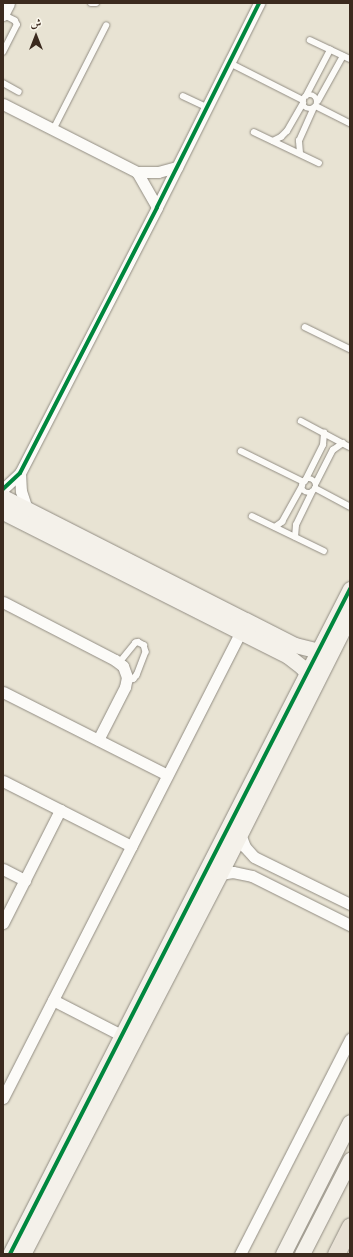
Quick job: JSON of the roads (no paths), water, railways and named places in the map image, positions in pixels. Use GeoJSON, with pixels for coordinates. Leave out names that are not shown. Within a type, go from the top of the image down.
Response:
{"type":"FeatureCollection","features":[{"type":"Feature","properties":{"kind":"main road"},"geometry":{"type":"LineString","coordinates":[[336,1254],[350,1226]]}},
{"type":"Feature","properties":{"kind":"street"},"geometry":{"type":"LineString","coordinates":[[3,15],[9,3]]}},
{"type":"Feature","properties":{"kind":"street"},"geometry":{"type":"LineString","coordinates":[[3,489],[20,472],[157,207],[259,3]]}},
{"type":"Feature","properties":{"kind":"street"},"geometry":{"type":"LineString","coordinates":[[3,104],[137,172],[158,172],[177,167]]}},
{"type":"Feature","properties":{"kind":"street"},"geometry":{"type":"LineString","coordinates":[[137,172],[157,207]]}},
{"type":"Feature","properties":{"kind":"street"},"geometry":{"type":"LineString","coordinates":[[20,472],[21,491],[27,509]]}},
{"type":"Feature","properties":{"kind":"street"},"geometry":{"type":"LineString","coordinates":[[3,497],[295,645],[324,653]]}},
{"type":"Feature","properties":{"kind":"street"},"geometry":{"type":"LineString","coordinates":[[3,512],[288,656],[311,678]]}},
{"type":"Feature","properties":{"kind":"street"},"geometry":{"type":"LineString","coordinates":[[10,1254],[121,1035],[324,653],[350,589]]}},
{"type":"Feature","properties":{"kind":"street"},"geometry":{"type":"LineString","coordinates":[[3,602],[120,663],[125,671],[126,682],[98,740]]}},
{"type":"Feature","properties":{"kind":"street"},"geometry":{"type":"LineString","coordinates":[[324,653],[350,616]]}},
{"type":"Feature","properties":{"kind":"street"},"geometry":{"type":"LineString","coordinates":[[3,1098],[240,633]]}},
{"type":"Feature","properties":{"kind":"street"},"geometry":{"type":"LineString","coordinates":[[23,1254],[240,834],[311,678]]}},
{"type":"Feature","properties":{"kind":"street"},"geometry":{"type":"LineString","coordinates":[[3,692],[168,775]]}},
{"type":"Feature","properties":{"kind":"street"},"geometry":{"type":"LineString","coordinates":[[3,781],[131,846]]}},
{"type":"Feature","properties":{"kind":"street"},"geometry":{"type":"LineString","coordinates":[[3,923],[60,810]]}},
{"type":"Feature","properties":{"kind":"street"},"geometry":{"type":"LineString","coordinates":[[240,834],[245,847],[254,857],[350,904]]}},
{"type":"Feature","properties":{"kind":"street"},"geometry":{"type":"LineString","coordinates":[[3,869],[25,880]]}},
{"type":"Feature","properties":{"kind":"street"},"geometry":{"type":"LineString","coordinates":[[220,874],[233,872],[252,876],[350,925]]}},
{"type":"Feature","properties":{"kind":"street"},"geometry":{"type":"LineString","coordinates":[[53,1000],[121,1035]]}},
{"type":"Feature","properties":{"kind":"street"},"geometry":{"type":"LineString","coordinates":[[240,1254],[350,1039]]}},
{"type":"Feature","properties":{"kind":"street"},"geometry":{"type":"LineString","coordinates":[[283,1254],[350,1122]]}},
{"type":"Feature","properties":{"kind":"street"},"geometry":{"type":"LineString","coordinates":[[302,1254],[350,1160]]}},
{"type":"Feature","properties":{"kind":"lane"},"geometry":{"type":"LineString","coordinates":[[91,3],[96,3]]}},
{"type":"Feature","properties":{"kind":"lane"},"geometry":{"type":"LineString","coordinates":[[3,15],[15,22],[17,25],[3,52]]}},
{"type":"Feature","properties":{"kind":"lane"},"geometry":{"type":"LineString","coordinates":[[53,130],[106,26]]}},
{"type":"Feature","properties":{"kind":"lane"},"geometry":{"type":"LineString","coordinates":[[310,40],[350,59]]}},
{"type":"Feature","properties":{"kind":"lane"},"geometry":{"type":"LineString","coordinates":[[273,141],[281,137],[287,131],[330,50]]}},
{"type":"Feature","properties":{"kind":"lane"},"geometry":{"type":"LineString","coordinates":[[300,153],[299,141],[342,56]]}},
{"type":"Feature","properties":{"kind":"lane"},"geometry":{"type":"LineString","coordinates":[[230,62],[304,100],[309,108],[316,105]]}},
{"type":"Feature","properties":{"kind":"lane"},"geometry":{"type":"LineString","coordinates":[[3,83],[19,92]]}},
{"type":"Feature","properties":{"kind":"lane"},"geometry":{"type":"LineString","coordinates":[[304,100],[313,95],[316,105],[350,123]]}},
{"type":"Feature","properties":{"kind":"lane"},"geometry":{"type":"LineString","coordinates":[[183,96],[207,107]]}},
{"type":"Feature","properties":{"kind":"lane"},"geometry":{"type":"LineString","coordinates":[[254,132],[319,163]]}},
{"type":"Feature","properties":{"kind":"lane"},"geometry":{"type":"LineString","coordinates":[[305,327],[350,349]]}},
{"type":"Feature","properties":{"kind":"lane"},"geometry":{"type":"LineString","coordinates":[[301,421],[350,447]]}},
{"type":"Feature","properties":{"kind":"lane"},"geometry":{"type":"LineString","coordinates":[[275,527],[282,522],[304,483],[323,445],[324,433]]}},
{"type":"Feature","properties":{"kind":"lane"},"geometry":{"type":"LineString","coordinates":[[294,537],[296,525],[333,450],[342,443]]}},
{"type":"Feature","properties":{"kind":"lane"},"geometry":{"type":"LineString","coordinates":[[241,451],[304,483]]}},
{"type":"Feature","properties":{"kind":"lane"},"geometry":{"type":"LineString","coordinates":[[304,483],[311,479],[314,488],[350,507]]}},
{"type":"Feature","properties":{"kind":"lane"},"geometry":{"type":"LineString","coordinates":[[304,483],[305,491],[314,488]]}},
{"type":"Feature","properties":{"kind":"lane"},"geometry":{"type":"LineString","coordinates":[[252,516],[324,551]]}},
{"type":"Feature","properties":{"kind":"lane"},"geometry":{"type":"LineString","coordinates":[[120,663],[135,643],[142,642],[146,652],[134,679],[126,682]]}}]}
